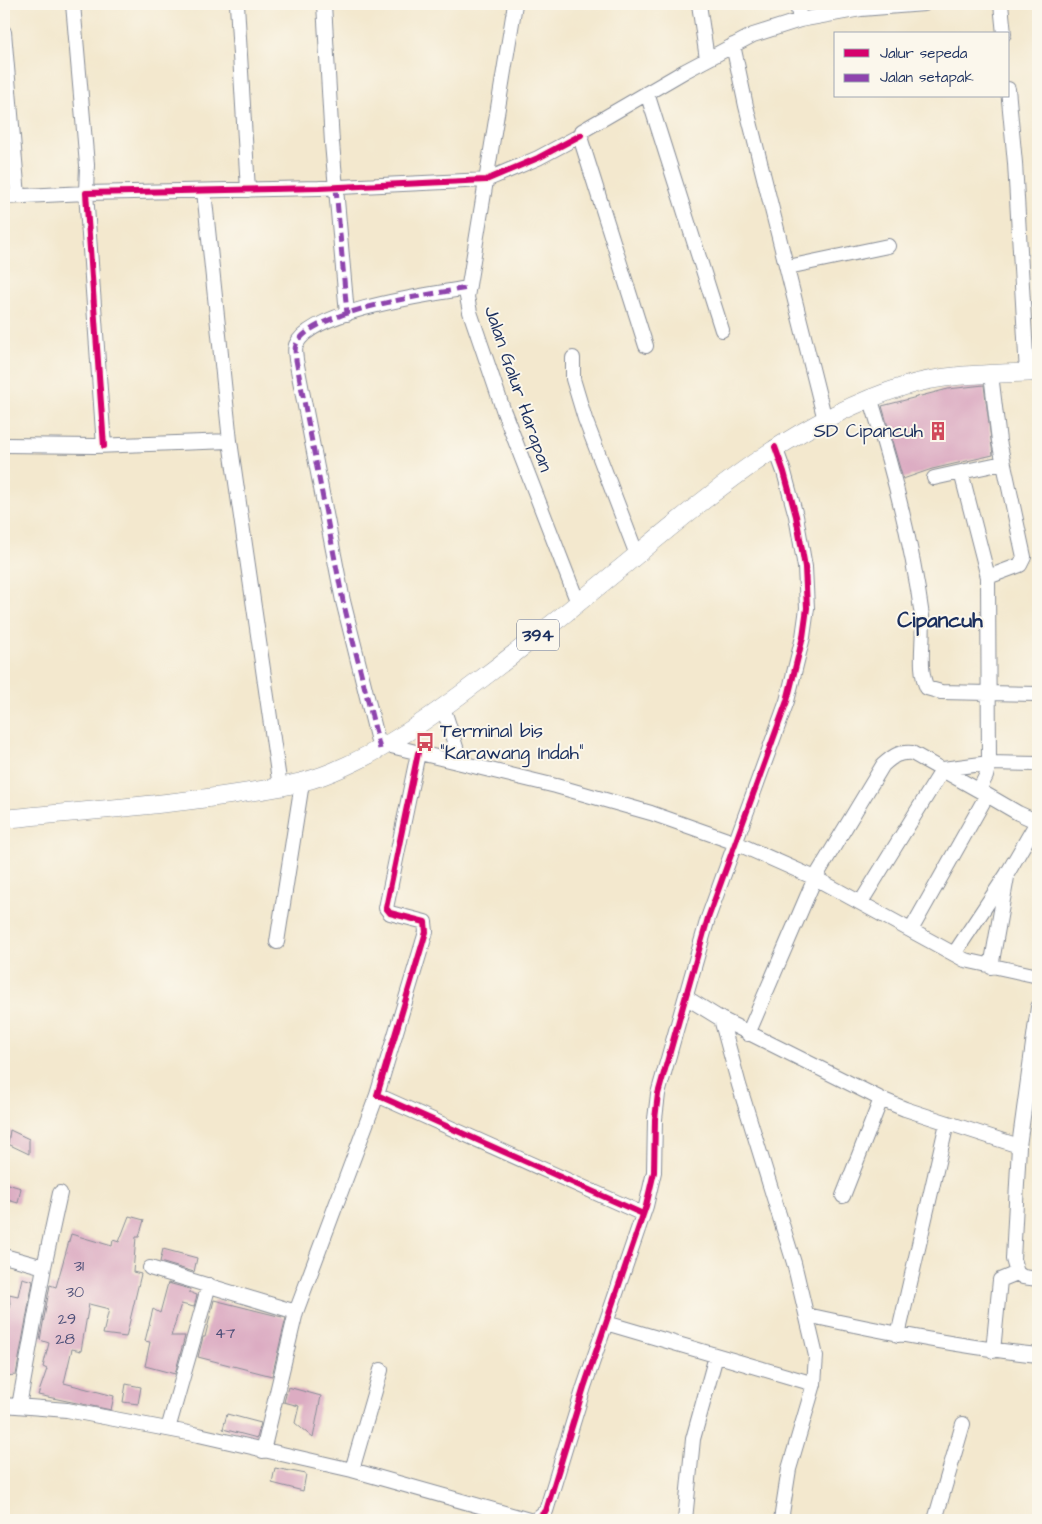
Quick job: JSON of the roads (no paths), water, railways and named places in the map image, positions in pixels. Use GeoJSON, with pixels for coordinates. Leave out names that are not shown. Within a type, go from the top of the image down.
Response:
{"type":"FeatureCollection","features":[{"type":"Feature","properties":{"kind":"main road","name":"394"},"geometry":{"type":"LineString","coordinates":[[4,819],[212,798],[280,787],[332,772],[383,747],[444,707],[578,603],[731,478],[775,447],[825,420],[871,400],[921,382],[991,374],[1032,372]]}},
{"type":"Feature","properties":{"kind":"street"},"geometry":{"type":"LineString","coordinates":[[73,4],[88,165],[86,193],[104,446]]}},
{"type":"Feature","properties":{"kind":"street"},"geometry":{"type":"LineString","coordinates":[[237,4],[248,190]]}},
{"type":"Feature","properties":{"kind":"street"},"geometry":{"type":"LineString","coordinates":[[324,4],[336,188],[347,314]]}},
{"type":"Feature","properties":{"kind":"street","name":"Jalan Galur Harapan"},"geometry":{"type":"LineString","coordinates":[[515,4],[468,288],[470,312],[504,412],[578,603]]}},
{"type":"Feature","properties":{"kind":"street"},"geometry":{"type":"LineString","coordinates":[[699,4],[707,59]]}},
{"type":"Feature","properties":{"kind":"street"},"geometry":{"type":"LineString","coordinates":[[797,4],[800,20]]}},
{"type":"Feature","properties":{"kind":"street"},"geometry":{"type":"LineString","coordinates":[[4,197],[86,193],[336,188],[486,180],[538,158],[581,135],[586,129],[647,93],[753,34],[800,20],[870,8],[924,4]]}},
{"type":"Feature","properties":{"kind":"street"},"geometry":{"type":"LineString","coordinates":[[1001,4],[1004,32]]}},
{"type":"Feature","properties":{"kind":"street"},"geometry":{"type":"LineString","coordinates":[[4,32],[18,196]]}},
{"type":"Feature","properties":{"kind":"street"},"geometry":{"type":"LineString","coordinates":[[733,45],[746,106],[825,420]]}},
{"type":"Feature","properties":{"kind":"street"},"geometry":{"type":"LineString","coordinates":[[647,93],[722,330]]}},
{"type":"Feature","properties":{"kind":"street"},"geometry":{"type":"LineString","coordinates":[[1009,98],[1032,372]]}},
{"type":"Feature","properties":{"kind":"street"},"geometry":{"type":"LineString","coordinates":[[581,135],[646,346]]}},
{"type":"Feature","properties":{"kind":"street"},"geometry":{"type":"LineString","coordinates":[[204,191],[230,441],[280,787]]}},
{"type":"Feature","properties":{"kind":"street"},"geometry":{"type":"LineString","coordinates":[[788,267],[888,246]]}},
{"type":"Feature","properties":{"kind":"street"},"geometry":{"type":"LineString","coordinates":[[468,288],[404,298],[347,314],[319,324],[306,333],[296,345],[295,352],[343,601],[383,747],[418,753],[556,786],[651,813],[736,843],[815,878],[965,960],[1038,976]]}},
{"type":"Feature","properties":{"kind":"street"},"geometry":{"type":"LineString","coordinates":[[573,358],[573,379],[637,555]]}},
{"type":"Feature","properties":{"kind":"street"},"geometry":{"type":"LineString","coordinates":[[988,577],[1020,565],[1024,557],[1003,463],[991,374]]}},
{"type":"Feature","properties":{"kind":"street"},"geometry":{"type":"LineString","coordinates":[[871,400],[896,484],[910,552],[922,618],[924,681],[927,688],[934,691],[1038,694]]}},
{"type":"Feature","properties":{"kind":"street"},"geometry":{"type":"LineString","coordinates":[[4,445],[104,446],[230,441]]}},
{"type":"Feature","properties":{"kind":"street"},"geometry":{"type":"LineString","coordinates":[[535,1520],[548,1515],[606,1324],[644,1214],[654,1172],[655,1119],[658,1094],[687,998],[708,918],[787,701],[796,670],[807,608],[805,567],[796,516],[775,447]]}},
{"type":"Feature","properties":{"kind":"street"},"geometry":{"type":"LineString","coordinates":[[934,478],[1003,463]]}},
{"type":"Feature","properties":{"kind":"street"},"geometry":{"type":"LineString","coordinates":[[911,930],[983,793],[989,763],[988,577],[962,472]]}},
{"type":"Feature","properties":{"kind":"street"},"geometry":{"type":"LineString","coordinates":[[444,707],[461,764]]}},
{"type":"Feature","properties":{"kind":"street"},"geometry":{"type":"LineString","coordinates":[[748,1034],[815,878],[883,766],[893,756],[902,752],[912,753],[943,769],[1018,814],[1038,822],[1007,874],[954,954]]}},
{"type":"Feature","properties":{"kind":"street"},"geometry":{"type":"LineString","coordinates":[[263,1450],[296,1312],[377,1095],[426,932],[425,922],[390,913],[386,908],[418,753]]}},
{"type":"Feature","properties":{"kind":"street"},"geometry":{"type":"LineString","coordinates":[[943,769],[989,763],[1038,764]]}},
{"type":"Feature","properties":{"kind":"street"},"geometry":{"type":"LineString","coordinates":[[861,902],[943,769]]}},
{"type":"Feature","properties":{"kind":"street"},"geometry":{"type":"LineString","coordinates":[[277,942],[302,782]]}},
{"type":"Feature","properties":{"kind":"street"},"geometry":{"type":"LineString","coordinates":[[991,967],[1007,874]]}},
{"type":"Feature","properties":{"kind":"street"},"geometry":{"type":"LineString","coordinates":[[687,998],[748,1034],[881,1099],[1019,1146]]}},
{"type":"Feature","properties":{"kind":"street"},"geometry":{"type":"LineString","coordinates":[[1017,1273],[1013,1259],[1019,1146],[1038,1007]]}},
{"type":"Feature","properties":{"kind":"street"},"geometry":{"type":"LineString","coordinates":[[720,1019],[738,1085],[794,1264],[816,1356],[814,1384],[789,1469],[781,1520]]}},
{"type":"Feature","properties":{"kind":"street"},"geometry":{"type":"LineString","coordinates":[[377,1095],[644,1214]]}},
{"type":"Feature","properties":{"kind":"street"},"geometry":{"type":"LineString","coordinates":[[843,1196],[881,1099]]}},
{"type":"Feature","properties":{"kind":"street"},"geometry":{"type":"LineString","coordinates":[[898,1335],[948,1122]]}},
{"type":"Feature","properties":{"kind":"street"},"geometry":{"type":"LineString","coordinates":[[19,1406],[44,1267],[60,1193]]}},
{"type":"Feature","properties":{"kind":"street"},"geometry":{"type":"LineString","coordinates":[[4,1256],[44,1267]]}},
{"type":"Feature","properties":{"kind":"street"},"geometry":{"type":"LineString","coordinates":[[150,1268],[296,1312]]}},
{"type":"Feature","properties":{"kind":"street"},"geometry":{"type":"LineString","coordinates":[[993,1351],[1000,1280],[1017,1273],[1038,1279]]}},
{"type":"Feature","properties":{"kind":"street"},"geometry":{"type":"LineString","coordinates":[[168,1429],[209,1286]]}},
{"type":"Feature","properties":{"kind":"street"},"geometry":{"type":"LineString","coordinates":[[807,1315],[898,1335],[993,1351],[1038,1355]]}},
{"type":"Feature","properties":{"kind":"street"},"geometry":{"type":"LineString","coordinates":[[606,1324],[814,1384]]}},
{"type":"Feature","properties":{"kind":"street"},"geometry":{"type":"LineString","coordinates":[[685,1520],[693,1439],[716,1356]]}},
{"type":"Feature","properties":{"kind":"street"},"geometry":{"type":"LineString","coordinates":[[352,1470],[381,1370]]}},
{"type":"Feature","properties":{"kind":"street"},"geometry":{"type":"LineString","coordinates":[[4,1405],[66,1410],[168,1429],[352,1470],[529,1520]]}},
{"type":"Feature","properties":{"kind":"street"},"geometry":{"type":"LineString","coordinates":[[935,1520],[963,1424]]}},
{"type":"Feature","properties":{"kind":"place","name":"SD Cipancuh"},"geometry":{"type":"Point","coordinates":[938,431]}},
{"type":"Feature","properties":{"kind":"place","name":"Terminal bis \"Karawang Indah\""},"geometry":{"type":"Point","coordinates":[425,742]}},
{"type":"Feature","properties":{"kind":"district","name":"Cipancuh"},"geometry":{"type":"Point","coordinates":[940,620]}}]}
